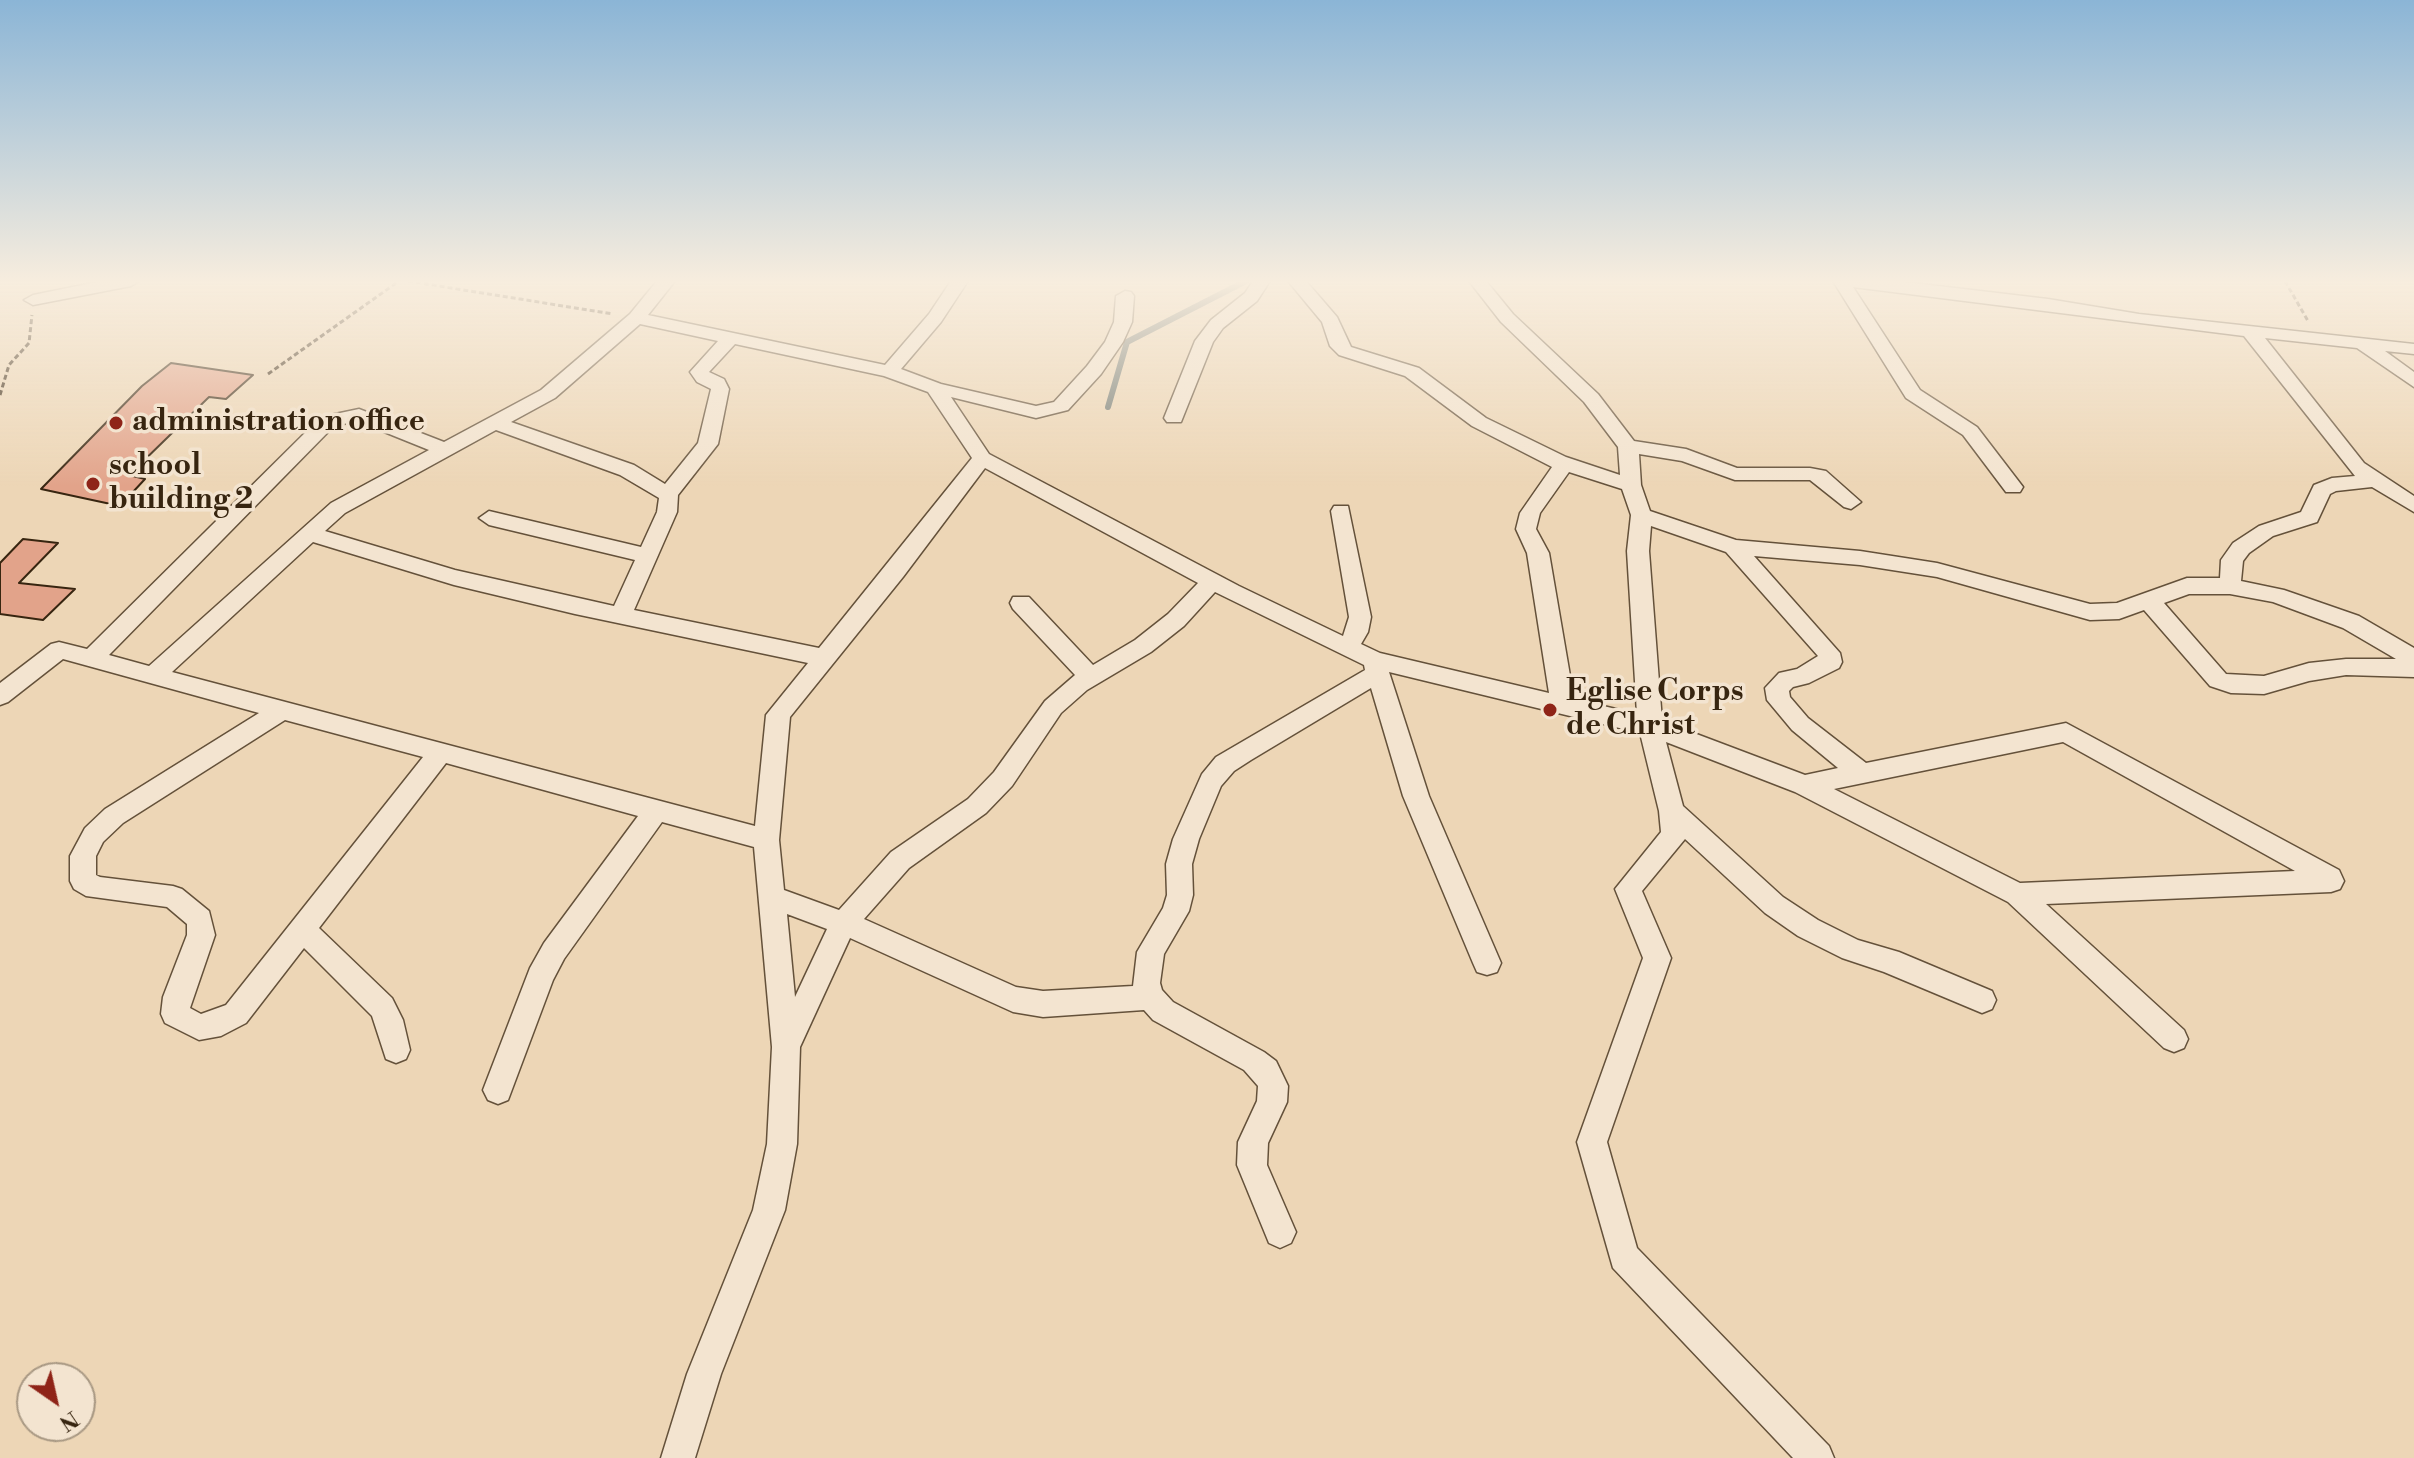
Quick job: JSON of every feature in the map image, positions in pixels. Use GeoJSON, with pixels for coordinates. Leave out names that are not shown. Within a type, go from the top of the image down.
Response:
{"type":"FeatureCollection","features":[{"type":"Feature","properties":{"kind":"street"},"geometry":{"type":"LineString","coordinates":[[153,675],[338,508],[548,394],[600,349]]}},
{"type":"Feature","properties":{"kind":"street"},"geometry":{"type":"LineString","coordinates":[[668,494],[708,444],[720,389],[717,383],[704,378],[699,372],[721,349]]}},
{"type":"Feature","properties":{"kind":"street"},"geometry":{"type":"LineString","coordinates":[[788,349],[889,371],[935,388],[1036,412],[1061,406],[1109,349]]}},
{"type":"Feature","properties":{"kind":"street"},"geometry":{"type":"LineString","coordinates":[[889,371],[908,349]]}},
{"type":"Feature","properties":{"kind":"street"},"geometry":{"type":"LineString","coordinates":[[1174,418],[1201,349]]}},
{"type":"Feature","properties":{"kind":"street"},"geometry":{"type":"LineString","coordinates":[[1343,349],[1412,372],[1479,422],[1565,464],[1631,485]]}},
{"type":"Feature","properties":{"kind":"street"},"geometry":{"type":"LineString","coordinates":[[1540,349],[1591,398],[1628,446],[1631,485],[1641,515],[1638,551],[1650,726],[1672,811],[1674,835],[1628,889],[1657,958],[1592,1142],[1624,1257],[1817,1458]]}},
{"type":"Feature","properties":{"kind":"street"},"geometry":{"type":"LineString","coordinates":[[1886,349],[1913,394],[1970,431],[2013,487]]}},
{"type":"Feature","properties":{"kind":"street"},"geometry":{"type":"LineString","coordinates":[[2264,349],[2347,456],[2373,480],[2414,505]]}},
{"type":"Feature","properties":{"kind":"street"},"geometry":{"type":"LineString","coordinates":[[2369,349],[2414,381]]}},
{"type":"Feature","properties":{"kind":"street"},"geometry":{"type":"LineString","coordinates":[[935,388],[982,458],[1213,581],[1348,647],[1376,666],[1563,704],[1650,726],[1804,785],[2017,894],[2174,1039]]}},
{"type":"Feature","properties":{"kind":"street"},"geometry":{"type":"LineString","coordinates":[[91,659],[328,421],[359,415],[446,450]]}},
{"type":"Feature","properties":{"kind":"street"},"geometry":{"type":"LineString","coordinates":[[494,423],[627,470],[668,494],[667,512],[621,615]]}},
{"type":"Feature","properties":{"kind":"street"},"geometry":{"type":"LineString","coordinates":[[1628,446],[1686,455],[1735,474],[1819,476],[1851,502]]}},
{"type":"Feature","properties":{"kind":"street"},"geometry":{"type":"LineString","coordinates":[[678,1458],[704,1374],[769,1210],[782,1144],[786,1047],[766,840],[778,715],[982,458]]}},
{"type":"Feature","properties":{"kind":"street"},"geometry":{"type":"LineString","coordinates":[[1563,704],[1538,553],[1526,529],[1530,513],[1543,491],[1565,464]]}},
{"type":"Feature","properties":{"kind":"street"},"geometry":{"type":"LineString","coordinates":[[2230,586],[2232,560],[2241,548],[2266,531],[2310,517],[2321,490],[2332,485],[2373,480]]}},
{"type":"Feature","properties":{"kind":"street"},"geometry":{"type":"LineString","coordinates":[[1341,511],[1360,617],[1357,632],[1348,647]]}},
{"type":"Feature","properties":{"kind":"street"},"geometry":{"type":"LineString","coordinates":[[1641,515],[1734,547],[1860,558],[1937,570],[2090,612],[2119,611],[2187,586],[2230,586],[2276,595],[2351,622],[2414,659]]}},
{"type":"Feature","properties":{"kind":"street"},"geometry":{"type":"LineString","coordinates":[[489,518],[647,556]]}},
{"type":"Feature","properties":{"kind":"street"},"geometry":{"type":"LineString","coordinates":[[309,534],[454,577],[825,658]]}},
{"type":"Feature","properties":{"kind":"street"},"geometry":{"type":"LineString","coordinates":[[1734,547],[1829,653],[1831,662],[1801,677],[1787,679],[1777,688],[1779,700],[1800,724],[1860,772]]}},
{"type":"Feature","properties":{"kind":"street"},"geometry":{"type":"LineString","coordinates":[[786,1047],[843,924],[900,860],[977,806],[1003,779],[1053,707],[1091,677],[1143,646],[1176,620],[1213,581]]}},
{"type":"Feature","properties":{"kind":"street"},"geometry":{"type":"LineString","coordinates":[[2150,602],[2218,680],[2231,684],[2264,685],[2309,672],[2346,667],[2414,668]]}},
{"type":"Feature","properties":{"kind":"street"},"geometry":{"type":"LineString","coordinates":[[1021,603],[1091,677]]}},
{"type":"Feature","properties":{"kind":"street"},"geometry":{"type":"LineString","coordinates":[[0,696],[59,650],[766,840]]}},
{"type":"Feature","properties":{"kind":"street"},"geometry":{"type":"LineString","coordinates":[[1376,666],[1416,796],[1487,963]]}},
{"type":"Feature","properties":{"kind":"street"},"geometry":{"type":"LineString","coordinates":[[1280,1232],[1252,1165],[1253,1142],[1272,1102],[1273,1086],[1266,1071],[1254,1061],[1163,1011],[1150,997],[1146,983],[1151,952],[1176,911],[1180,895],[1179,864],[1186,839],[1211,781],[1225,764],[1376,666]]}},
{"type":"Feature","properties":{"kind":"street"},"geometry":{"type":"LineString","coordinates":[[282,710],[114,816],[94,835],[83,856],[83,881],[95,888],[173,897],[200,919],[201,935],[177,997],[175,1014],[199,1027],[221,1023],[236,1014],[440,753]]}},
{"type":"Feature","properties":{"kind":"street"},"geometry":{"type":"LineString","coordinates":[[1804,785],[2066,732],[2331,881],[2017,894]]}},
{"type":"Feature","properties":{"kind":"street"},"geometry":{"type":"LineString","coordinates":[[498,1090],[540,977],[554,951],[657,810]]}},
{"type":"Feature","properties":{"kind":"street"},"geometry":{"type":"LineString","coordinates":[[1672,811],[1774,905],[1808,928],[1852,950],[1889,961],[1982,1000]]}},
{"type":"Feature","properties":{"kind":"street"},"geometry":{"type":"LineString","coordinates":[[771,897],[843,924],[1013,999],[1043,1004],[1150,997]]}},
{"type":"Feature","properties":{"kind":"street"},"geometry":{"type":"LineString","coordinates":[[302,929],[382,1007],[389,1020],[396,1050]]}},
{"type":"Feature","properties":{"kind":"path"},"geometry":{"type":"LineString","coordinates":[[0,395],[9,365],[24,349]]}},
{"type":"Feature","properties":{"kind":"path"},"geometry":{"type":"LineString","coordinates":[[268,374],[303,349]]}},
{"type":"Feature","properties":{"kind":"building"},"geometry":{"type":"Polygon","coordinates":[[[171,363],[253,375],[226,399],[209,397],[129,475],[145,479],[120,506],[41,489],[142,386],[171,363]]]}},
{"type":"Feature","properties":{"kind":"building"},"geometry":{"type":"Polygon","coordinates":[[[23,539],[58,543],[19,583],[75,589],[43,620],[0,614],[0,563],[23,539]]]}},
{"type":"Feature","properties":{"kind":"waterway"},"geometry":{"type":"LineString","coordinates":[[1108,407],[1125,349]]}},
{"type":"Feature","properties":{"kind":"place","name":"administration office"},"geometry":{"type":"Point","coordinates":[116,423]}},
{"type":"Feature","properties":{"kind":"place","name":"school building 2"},"geometry":{"type":"Point","coordinates":[93,484]}},
{"type":"Feature","properties":{"kind":"place","name":"Eglise Corps de Christ"},"geometry":{"type":"Point","coordinates":[1550,710]}}]}
